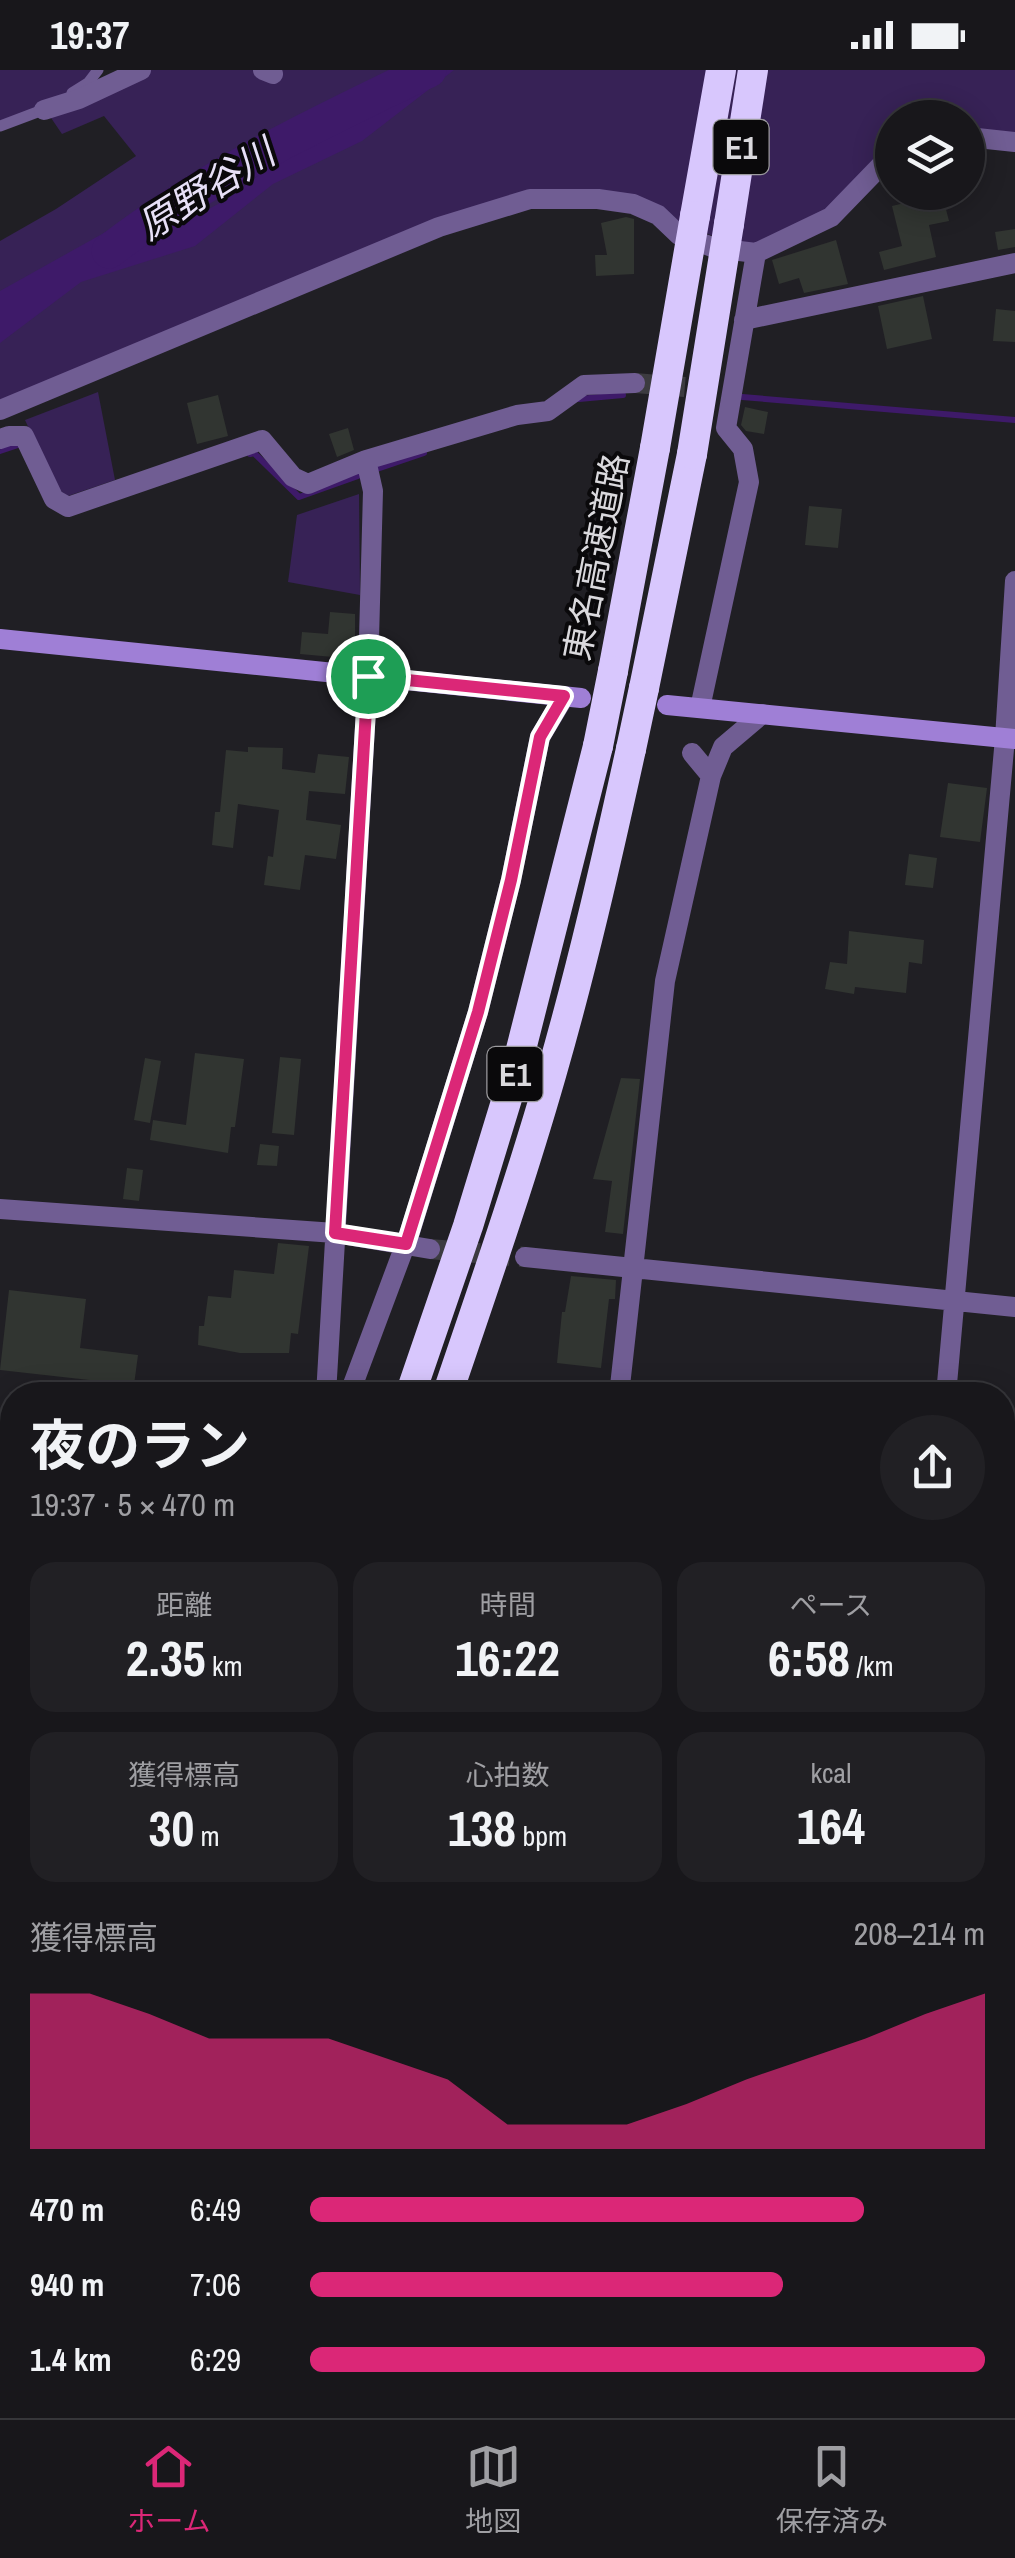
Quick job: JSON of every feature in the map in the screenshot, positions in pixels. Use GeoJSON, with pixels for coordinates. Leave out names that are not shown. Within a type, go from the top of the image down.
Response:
{"type":"FeatureCollection","features":[{"type":"Feature","properties":{"kind":"highway","name":"東名高速道路"},"geometry":{"type":"LineString","coordinates":[[414,1382],[516,1069],[598,746],[721,70]]}},
{"type":"Feature","properties":{"kind":"highway","name":"東名高速道路"},"geometry":{"type":"LineString","coordinates":[[451,1382],[502,1236],[551,1074],[632,749],[655,696],[753,70]]}},
{"type":"Feature","properties":{"kind":"street"},"geometry":{"type":"LineString","coordinates":[[44,110],[79,99],[141,70]]}},
{"type":"Feature","properties":{"kind":"street"},"geometry":{"type":"LineString","coordinates":[[985,139],[1015,142]]}},
{"type":"Feature","properties":{"kind":"street"},"geometry":{"type":"LineString","coordinates":[[0,410],[438,227],[530,199],[598,199],[633,204],[658,214],[679,234],[715,248],[756,253],[831,216],[875,171]]}},
{"type":"Feature","properties":{"kind":"street"},"geometry":{"type":"LineString","coordinates":[[700,708],[749,482],[742,449],[726,428],[726,390],[756,253]]}},
{"type":"Feature","properties":{"kind":"street"},"geometry":{"type":"LineString","coordinates":[[744,320],[1015,263]]}},
{"type":"Feature","properties":{"kind":"street"},"geometry":{"type":"LineString","coordinates":[[0,439],[24,436],[54,499],[68,508],[262,440],[294,477],[308,484],[366,460],[516,414],[548,411],[584,385],[635,383]]}},
{"type":"Feature","properties":{"kind":"street"},"geometry":{"type":"LineString","coordinates":[[327,1382],[368,676],[373,490],[366,460]]}},
{"type":"Feature","properties":{"kind":"street"},"geometry":{"type":"LineString","coordinates":[[947,1382],[1010,738],[1015,581]]}},
{"type":"Feature","properties":{"kind":"street"},"geometry":{"type":"LineString","coordinates":[[0,638],[572,698],[540,737],[511,880],[478,1012],[406,1244],[354,1382]]}},
{"type":"Feature","properties":{"kind":"street"},"geometry":{"type":"LineString","coordinates":[[655,696],[700,708],[1010,738]]}},
{"type":"Feature","properties":{"kind":"street"},"geometry":{"type":"LineString","coordinates":[[620,1382],[665,981],[711,776],[723,747],[762,714]]}},
{"type":"Feature","properties":{"kind":"street"},"geometry":{"type":"LineString","coordinates":[[692,753],[711,776]]}},
{"type":"Feature","properties":{"kind":"street"},"geometry":{"type":"LineString","coordinates":[[0,1210],[335,1233],[430,1248]]}},
{"type":"Feature","properties":{"kind":"street"},"geometry":{"type":"LineString","coordinates":[[525,1257],[1015,1307]]}},
{"type":"Feature","properties":{"kind":"lane"},"geometry":{"type":"LineString","coordinates":[[0,126],[44,110],[88,83],[98,70]]}},
{"type":"Feature","properties":{"kind":"shaded area"},"geometry":{"type":"Polygon","coordinates":[[[0,70],[98,70],[88,83],[0,126],[0,70]]]}},
{"type":"Feature","properties":{"kind":"shaded area"},"geometry":{"type":"Polygon","coordinates":[[[141,70],[1015,70],[1015,138],[985,137],[985,100],[875,100],[875,170],[816,224],[756,253],[642,208],[530,199],[0,410],[0,241],[136,156],[104,116],[62,134],[47,112],[141,70]]]}},
{"type":"Feature","properties":{"kind":"shaded area"},"geometry":{"type":"Polygon","coordinates":[[[405,70],[454,70],[362,141],[273,184],[195,246],[81,282],[0,343],[0,291],[111,229],[195,216],[226,200],[343,111],[405,70]]]}},
{"type":"Feature","properties":{"kind":"shaded area"},"geometry":{"type":"Polygon","coordinates":[[[98,392],[115,480],[68,496],[57,489],[25,420],[98,392]]]}},
{"type":"Feature","properties":{"kind":"shaded area"},"geometry":{"type":"Polygon","coordinates":[[[359,494],[360,595],[288,582],[297,515],[359,494]]]}},
{"type":"Feature","properties":{"kind":"building"},"geometry":{"type":"Polygon","coordinates":[[[893,210],[946,210],[949,221],[929,225],[936,257],[884,270],[879,252],[902,246],[893,210]]]}},
{"type":"Feature","properties":{"kind":"building"},"geometry":{"type":"Polygon","coordinates":[[[634,219],[634,274],[596,276],[595,255],[607,255],[601,223],[634,219]]]}},
{"type":"Feature","properties":{"kind":"building"},"geometry":{"type":"Polygon","coordinates":[[[1015,229],[1015,247],[998,250],[995,232],[1015,229]]]}},
{"type":"Feature","properties":{"kind":"building"},"geometry":{"type":"Polygon","coordinates":[[[836,240],[848,284],[804,293],[799,278],[779,284],[772,260],[836,240]]]}},
{"type":"Feature","properties":{"kind":"building"},"geometry":{"type":"Polygon","coordinates":[[[923,296],[932,339],[887,349],[878,306],[923,296]]]}},
{"type":"Feature","properties":{"kind":"building"},"geometry":{"type":"Polygon","coordinates":[[[996,309],[1015,311],[1015,342],[993,341],[996,309]]]}},
{"type":"Feature","properties":{"kind":"building"},"geometry":{"type":"Polygon","coordinates":[[[218,395],[228,436],[197,444],[187,403],[218,395]]]}},
{"type":"Feature","properties":{"kind":"building"},"geometry":{"type":"Polygon","coordinates":[[[745,407],[768,412],[764,434],[746,431],[741,425],[745,407]]]}},
{"type":"Feature","properties":{"kind":"building"},"geometry":{"type":"Polygon","coordinates":[[[348,428],[354,450],[337,457],[329,434],[348,428]]]}},
{"type":"Feature","properties":{"kind":"building"},"geometry":{"type":"Polygon","coordinates":[[[809,506],[842,509],[838,548],[805,545],[809,506]]]}},
{"type":"Feature","properties":{"kind":"building"},"geometry":{"type":"Polygon","coordinates":[[[330,612],[355,614],[355,659],[300,654],[302,632],[328,634],[330,612]]]}},
{"type":"Feature","properties":{"kind":"building"},"geometry":{"type":"Polygon","coordinates":[[[248,747],[283,748],[282,769],[315,773],[318,754],[349,757],[345,794],[309,791],[306,820],[341,825],[336,859],[305,855],[300,890],[264,885],[268,856],[273,857],[279,810],[238,804],[233,848],[212,845],[215,812],[220,812],[226,750],[248,752],[248,747]]]}},
{"type":"Feature","properties":{"kind":"building"},"geometry":{"type":"Polygon","coordinates":[[[948,783],[987,788],[980,842],[940,837],[948,783]]]}},
{"type":"Feature","properties":{"kind":"building"},"geometry":{"type":"Polygon","coordinates":[[[909,854],[937,858],[933,888],[905,885],[909,854]]]}},
{"type":"Feature","properties":{"kind":"building"},"geometry":{"type":"Polygon","coordinates":[[[849,931],[924,940],[922,964],[909,962],[906,993],[855,987],[854,994],[825,989],[830,962],[847,964],[849,931]]]}},
{"type":"Feature","properties":{"kind":"building"},"geometry":{"type":"Polygon","coordinates":[[[195,1053],[244,1059],[228,1153],[150,1140],[153,1120],[186,1125],[195,1053]]]}},
{"type":"Feature","properties":{"kind":"building"},"geometry":{"type":"Polygon","coordinates":[[[280,1057],[301,1059],[294,1135],[272,1133],[280,1057]]]}},
{"type":"Feature","properties":{"kind":"building"},"geometry":{"type":"Polygon","coordinates":[[[145,1058],[161,1061],[150,1123],[134,1120],[145,1058]]]}},
{"type":"Feature","properties":{"kind":"building"},"geometry":{"type":"Polygon","coordinates":[[[621,1078],[640,1079],[623,1234],[605,1232],[612,1181],[593,1179],[621,1078]]]}},
{"type":"Feature","properties":{"kind":"building"},"geometry":{"type":"Polygon","coordinates":[[[260,1144],[279,1146],[277,1166],[257,1165],[260,1144]]]}},
{"type":"Feature","properties":{"kind":"building"},"geometry":{"type":"Polygon","coordinates":[[[127,1168],[143,1170],[139,1201],[123,1199],[127,1168]]]}},
{"type":"Feature","properties":{"kind":"building"},"geometry":{"type":"Polygon","coordinates":[[[278,1243],[309,1246],[298,1334],[291,1333],[289,1353],[240,1353],[198,1345],[208,1296],[231,1298],[234,1270],[274,1274],[278,1243]]]}},
{"type":"Feature","properties":{"kind":"building"},"geometry":{"type":"Polygon","coordinates":[[[571,1276],[616,1280],[615,1299],[609,1299],[601,1368],[557,1363],[562,1312],[571,1276]]]}},
{"type":"Feature","properties":{"kind":"building"},"geometry":{"type":"Polygon","coordinates":[[[9,1290],[86,1299],[80,1348],[138,1355],[134,1382],[0,1370],[9,1290]]]}},
{"type":"Feature","properties":{"kind":"waterway","name":"原野谷川"},"geometry":{"type":"LineString","coordinates":[[109,251],[224,175],[429,70]]}},
{"type":"Feature","properties":{"kind":"waterway"},"geometry":{"type":"LineString","coordinates":[[579,399],[623,395]]}},
{"type":"Feature","properties":{"kind":"waterway"},"geometry":{"type":"LineString","coordinates":[[742,397],[1015,420]]}},
{"type":"Feature","properties":{"kind":"waterway"},"geometry":{"type":"LineString","coordinates":[[0,451],[18,445]]}},
{"type":"Feature","properties":{"kind":"waterway"},"geometry":{"type":"LineString","coordinates":[[250,454],[254,453],[299,497],[358,476]]}},
{"type":"Feature","properties":{"kind":"waterway"},"geometry":{"type":"LineString","coordinates":[[377,469],[424,453]]}},
{"type":"Feature","properties":{"kind":"tunnel"},"geometry":{"type":"LineString","coordinates":[[635,383],[722,390]]}},
{"type":"Feature","properties":{"kind":"tunnel"},"geometry":{"type":"LineString","coordinates":[[430,1249],[525,1257]]}},
{"type":"Feature","properties":{"kind":"route"},"geometry":{"type":"LineString","coordinates":[[368,676],[564,696],[540,737],[511,880],[478,1012],[406,1244],[335,1233],[368,676]]}}]}
